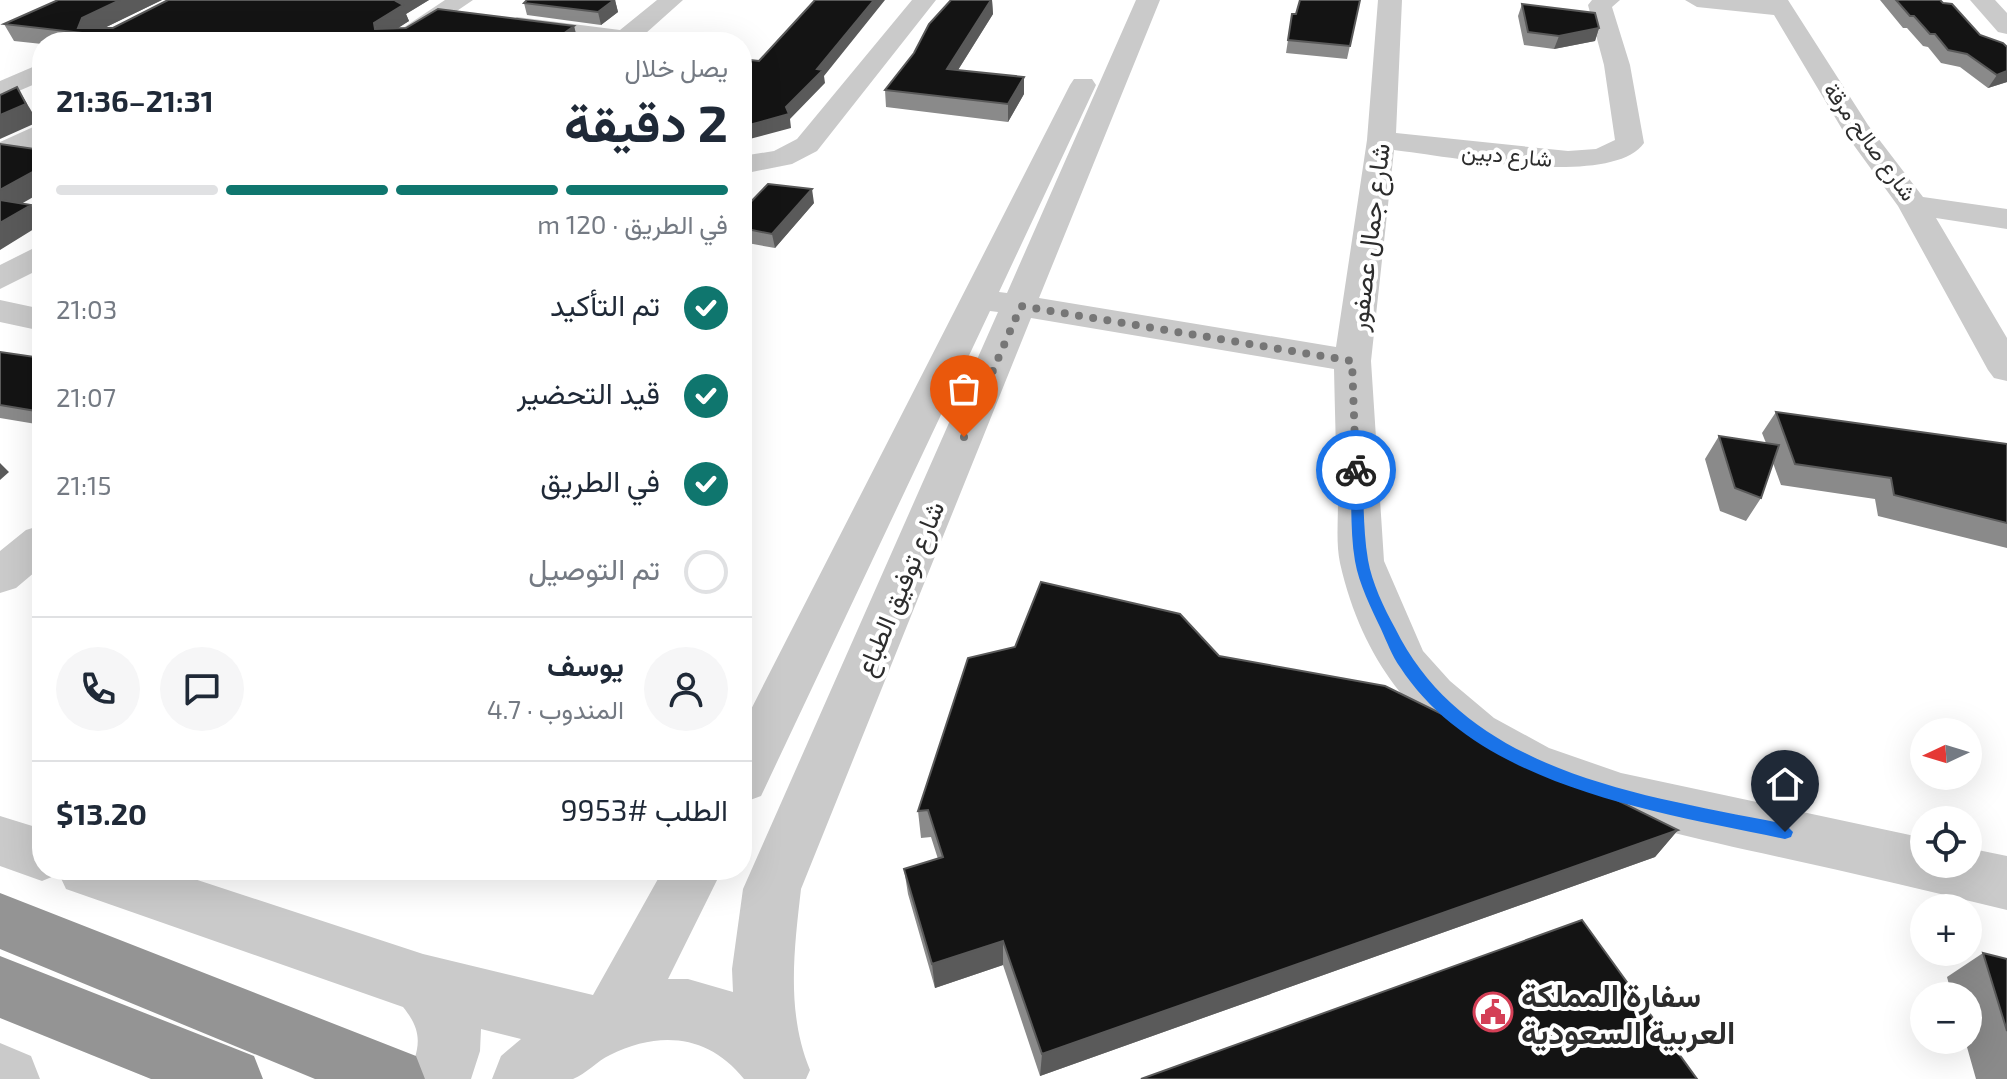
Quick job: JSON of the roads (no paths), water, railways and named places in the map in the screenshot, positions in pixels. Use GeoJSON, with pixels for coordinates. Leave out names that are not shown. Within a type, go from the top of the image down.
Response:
{"type":"FeatureCollection","features":[{"type":"Feature","properties":{"kind":"highway"},"geometry":{"type":"LineString","coordinates":[[0,921],[393,1079]]}},
{"type":"Feature","properties":{"kind":"highway"},"geometry":{"type":"LineString","coordinates":[[0,987],[231,1079]]}},
{"type":"Feature","properties":{"kind":"street"},"geometry":{"type":"LineString","coordinates":[[638,32],[671,0]]}},
{"type":"Feature","properties":{"kind":"street"},"geometry":{"type":"LineString","coordinates":[[643,32],[691,0]]}},
{"type":"Feature","properties":{"kind":"street"},"geometry":{"type":"LineString","coordinates":[[752,163],[782,158],[807,145],[924,0]]}},
{"type":"Feature","properties":{"kind":"street","name":"شارع توفيق الطباع"},"geometry":{"type":"LineString","coordinates":[[777,1067],[762,969],[772,889],[1000,303],[1124,0]]}},
{"type":"Feature","properties":{"kind":"street","name":"شارع توفيق الطباع"},"geometry":{"type":"LineString","coordinates":[[752,762],[1000,303],[1148,0]]}},
{"type":"Feature","properties":{"kind":"street","name":"شارع جمال عصفور"},"geometry":{"type":"LineString","coordinates":[[1390,0],[1381,140],[1352,361],[1362,561],[1379,610],[1405,664],[1432,695],[1476,733],[1531,765],[1621,797],[1910,861]]}},
{"type":"Feature","properties":{"kind":"street","name":"شارع دبين"},"geometry":{"type":"LineString","coordinates":[[1381,140],[1568,160],[1606,157],[1630,143],[1617,65],[1601,14],[1600,5],[1608,0]]}},
{"type":"Feature","properties":{"kind":"street"},"geometry":{"type":"LineString","coordinates":[[1697,0],[1778,4]]}},
{"type":"Feature","properties":{"kind":"street"},"geometry":{"type":"LineString","coordinates":[[1982,0],[2007,27]]}},
{"type":"Feature","properties":{"kind":"street","name":"شارع صالح مرقة"},"geometry":{"type":"LineString","coordinates":[[1778,4],[1856,129],[1913,205],[2007,219]]}},
{"type":"Feature","properties":{"kind":"street"},"geometry":{"type":"LineString","coordinates":[[410,32],[439,14],[472,13],[579,32]]}},
{"type":"Feature","properties":{"kind":"street"},"geometry":{"type":"LineString","coordinates":[[0,60],[32,60]]}},
{"type":"Feature","properties":{"kind":"street"},"geometry":{"type":"LineString","coordinates":[[0,90],[32,76]]}},
{"type":"Feature","properties":{"kind":"street"},"geometry":{"type":"LineString","coordinates":[[0,90],[32,92]]}},
{"type":"Feature","properties":{"kind":"street"},"geometry":{"type":"LineString","coordinates":[[0,154],[32,137]]}},
{"type":"Feature","properties":{"kind":"street"},"geometry":{"type":"LineString","coordinates":[[1913,205],[2007,370]]}},
{"type":"Feature","properties":{"kind":"street"},"geometry":{"type":"LineString","coordinates":[[0,279],[32,260]]}},
{"type":"Feature","properties":{"kind":"street"},"geometry":{"type":"LineString","coordinates":[[1000,303],[1352,361]]}},
{"type":"Feature","properties":{"kind":"street"},"geometry":{"type":"LineString","coordinates":[[0,311],[32,318]]}},
{"type":"Feature","properties":{"kind":"street"},"geometry":{"type":"LineString","coordinates":[[0,552],[32,526]]}},
{"type":"Feature","properties":{"kind":"street"},"geometry":{"type":"LineString","coordinates":[[0,576],[32,549]]}},
{"type":"Feature","properties":{"kind":"street"},"geometry":{"type":"LineString","coordinates":[[0,841],[32,852]]}},
{"type":"Feature","properties":{"kind":"street","name":"شارع جمال عصفور"},"geometry":{"type":"LineString","coordinates":[[1982,877],[2007,883]]}},
{"type":"Feature","properties":{"kind":"street"},"geometry":{"type":"LineString","coordinates":[[116,880],[423,984],[604,1022]]}},
{"type":"Feature","properties":{"kind":"street"},"geometry":{"type":"LineString","coordinates":[[604,1022],[688,880]]}},
{"type":"Feature","properties":{"kind":"street"},"geometry":{"type":"LineString","coordinates":[[423,984],[441,1004],[453,1033],[439,1079]]}},
{"type":"Feature","properties":{"kind":"street"},"geometry":{"type":"LineString","coordinates":[[524,1079],[550,1053],[604,1022],[662,1009],[703,1013],[739,1029],[777,1067]]}},
{"type":"Feature","properties":{"kind":"street"},"geometry":{"type":"LineString","coordinates":[[0,1075],[8,1079]]}},
{"type":"Feature","properties":{"kind":"place","name":"سفارة المملكة العربية السعودية"},"geometry":{"type":"Point","coordinates":[1493,1012]}}]}
